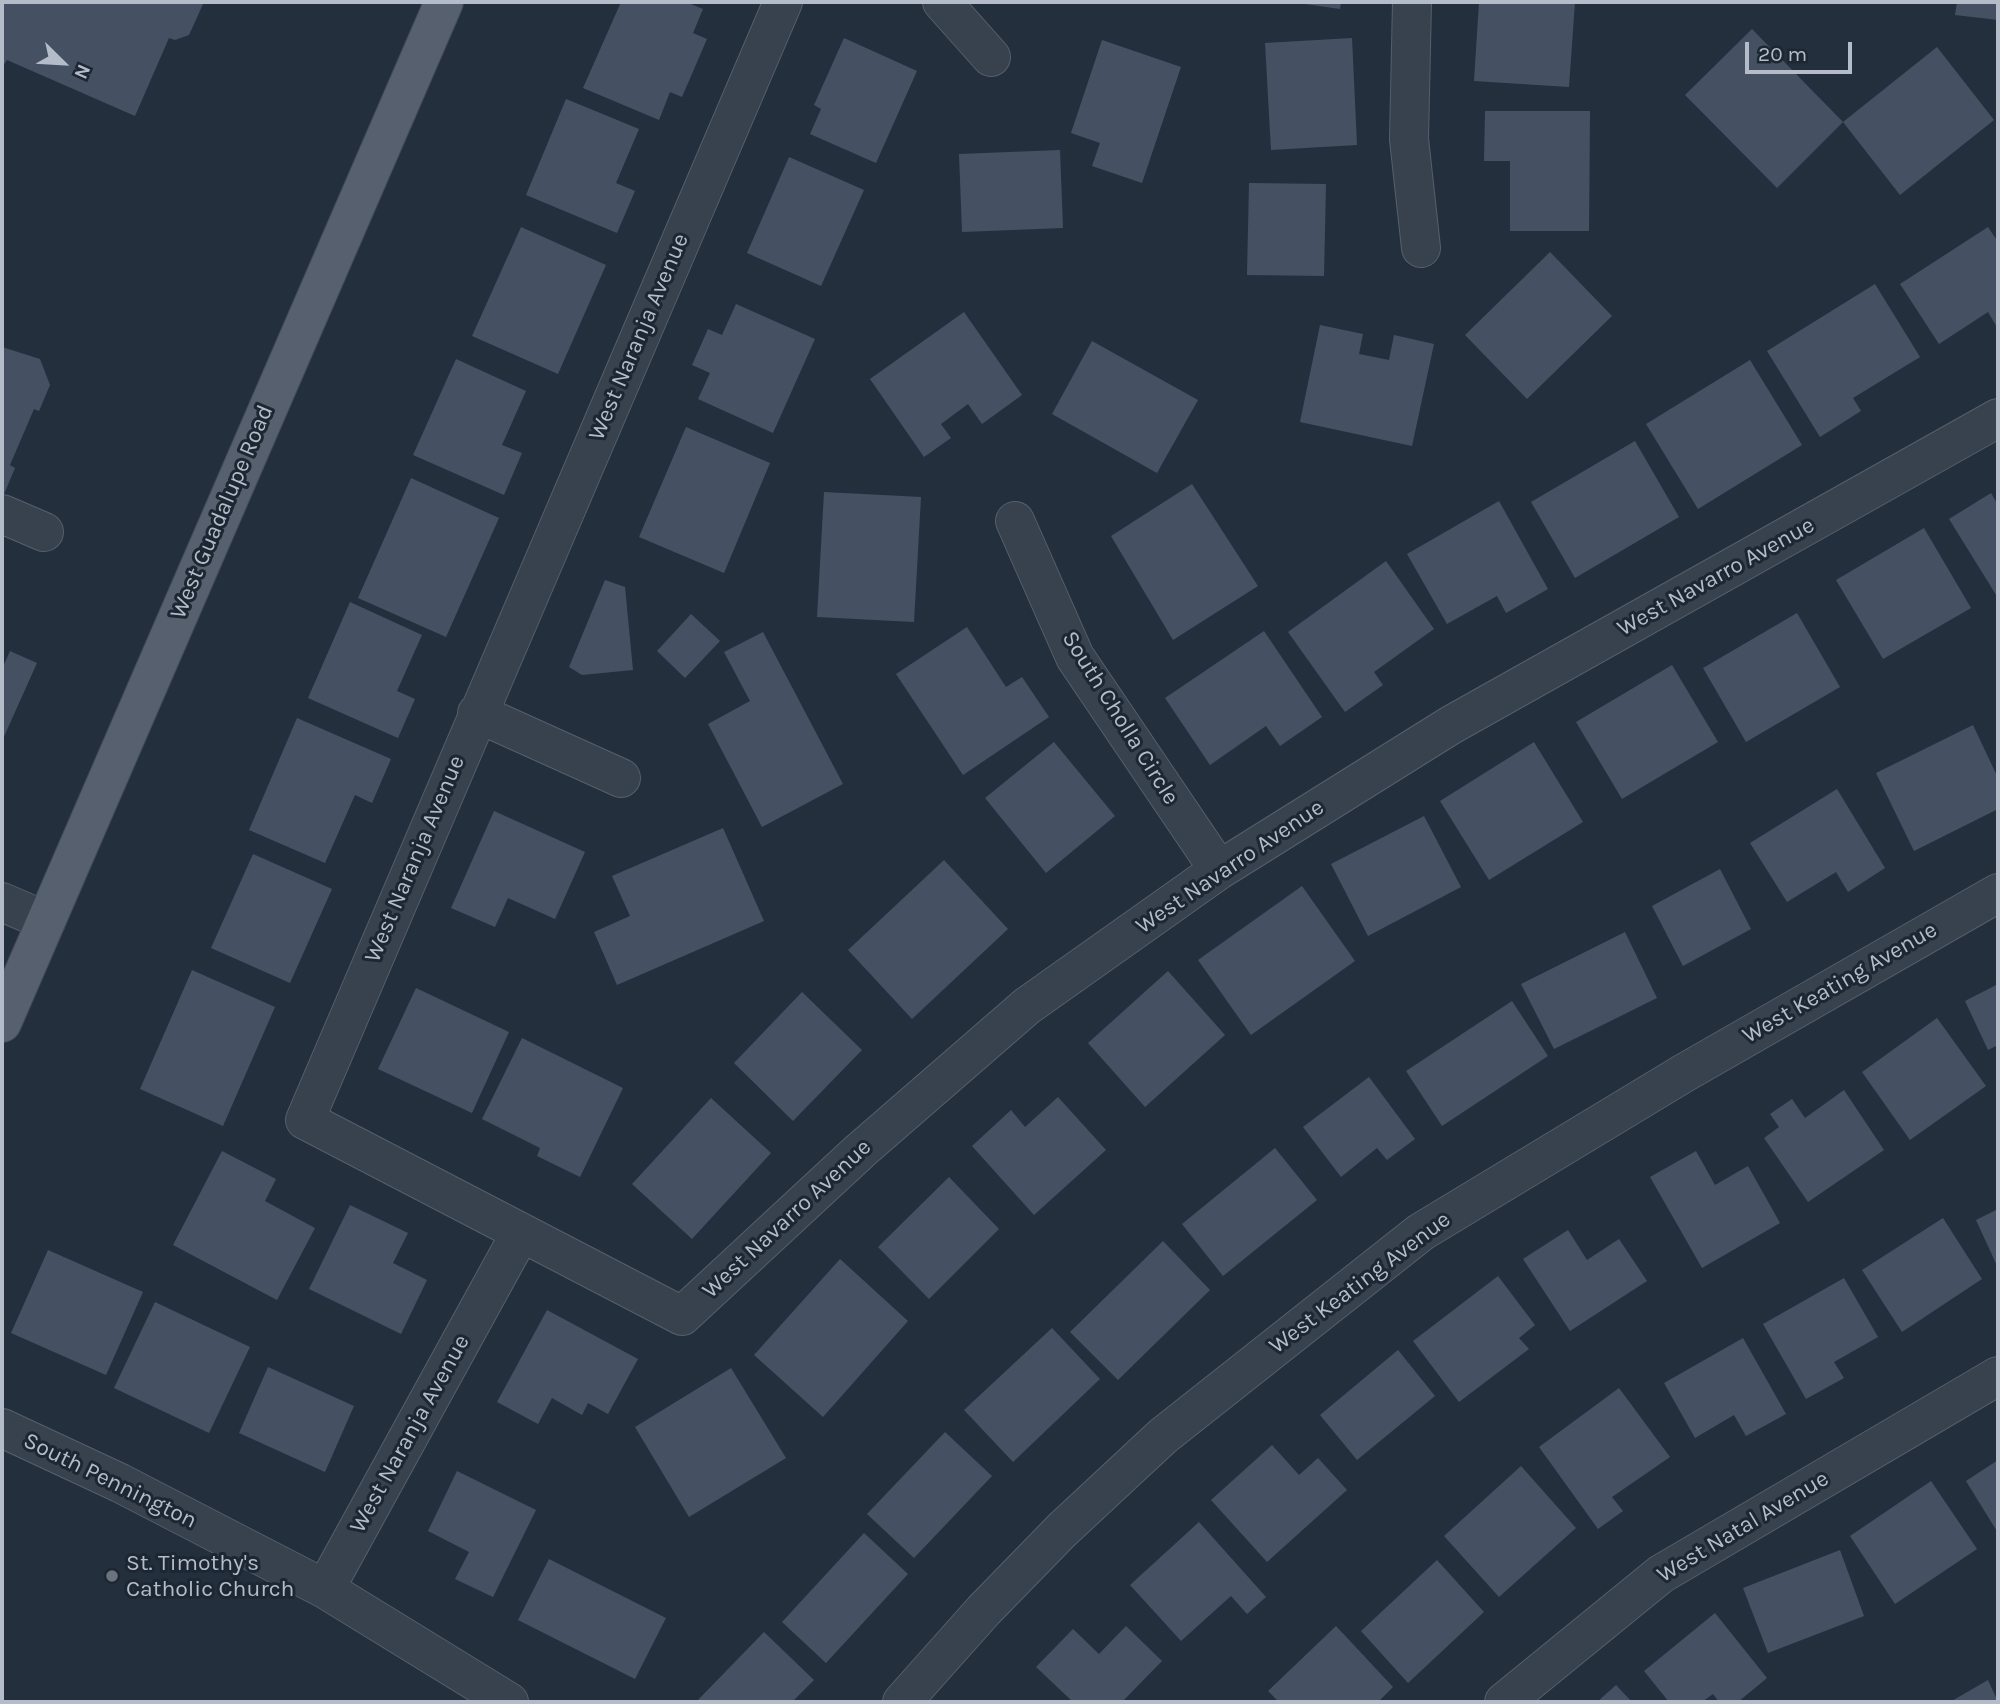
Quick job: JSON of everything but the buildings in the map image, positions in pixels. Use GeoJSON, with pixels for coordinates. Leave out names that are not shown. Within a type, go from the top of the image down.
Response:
{"type":"FeatureCollection","features":[{"type":"Feature","properties":{"kind":"main road","name":"West Guadalupe Road"},"geometry":{"type":"LineString","coordinates":[[2,1023],[444,2]]}},
{"type":"Feature","properties":{"kind":"street","name":"West Naranja Avenue"},"geometry":{"type":"LineString","coordinates":[[325,1589],[520,1234],[305,1120],[783,2]]}},
{"type":"Feature","properties":{"kind":"street"},"geometry":{"type":"LineString","coordinates":[[942,2],[991,57]]}},
{"type":"Feature","properties":{"kind":"street"},"geometry":{"type":"LineString","coordinates":[[1412,2],[1409,139],[1421,248]]}},
{"type":"Feature","properties":{"kind":"street","name":"West Navarro Avenue"},"geometry":{"type":"LineString","coordinates":[[520,1234],[682,1315],[860,1151],[1027,1006],[1219,870],[1451,725],[1998,418]]}},
{"type":"Feature","properties":{"kind":"street"},"geometry":{"type":"LineString","coordinates":[[2,514],[44,532]]}},
{"type":"Feature","properties":{"kind":"street","name":"South Cholla Circle"},"geometry":{"type":"LineString","coordinates":[[1014,521],[1075,657],[1219,870]]}},
{"type":"Feature","properties":{"kind":"street"},"geometry":{"type":"LineString","coordinates":[[477,713],[621,778]]}},
{"type":"Feature","properties":{"kind":"street","name":"West Keating Avenue"},"geometry":{"type":"LineString","coordinates":[[902,1702],[984,1609],[1052,1540],[1163,1436],[1421,1232],[1684,1073],[1998,892]]}},
{"type":"Feature","properties":{"kind":"street"},"geometry":{"type":"LineString","coordinates":[[2,902],[46,921]]}},
{"type":"Feature","properties":{"kind":"street","name":"West Natal Avenue"},"geometry":{"type":"LineString","coordinates":[[1504,1702],[1661,1574],[1998,1376]]}},
{"type":"Feature","properties":{"kind":"street","name":"South Pennington"},"geometry":{"type":"LineString","coordinates":[[2,1428],[120,1483],[325,1589],[509,1702]]}},
{"type":"Feature","properties":{"kind":"place","name":"St. Timothy's Catholic Church"},"geometry":{"type":"Point","coordinates":[112,1576]}}]}
